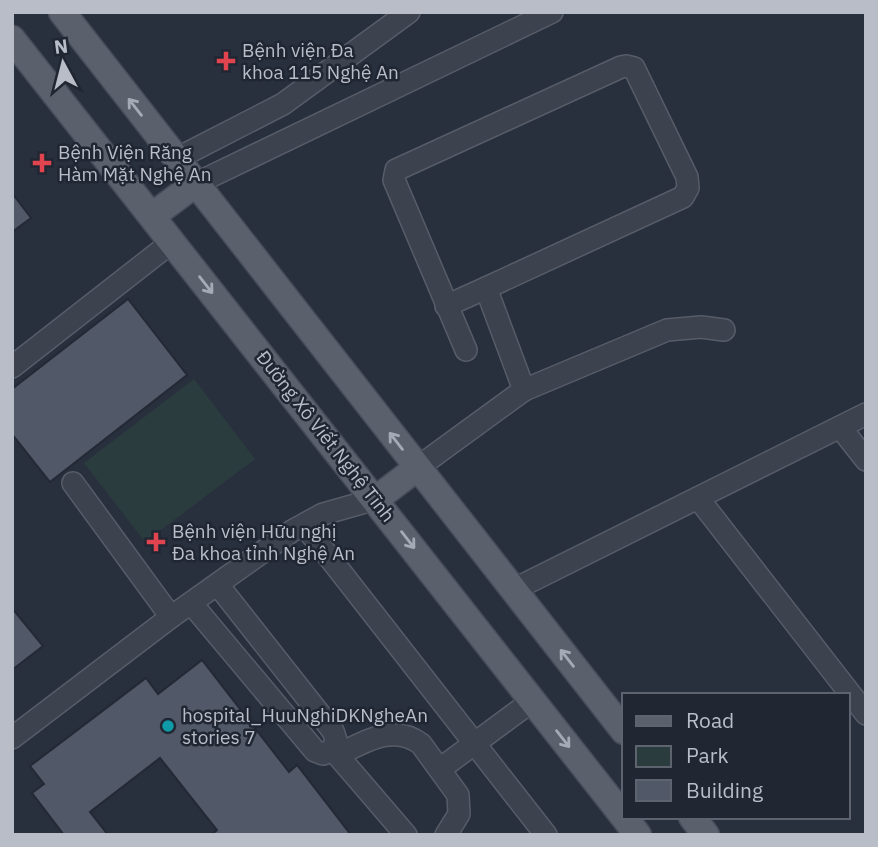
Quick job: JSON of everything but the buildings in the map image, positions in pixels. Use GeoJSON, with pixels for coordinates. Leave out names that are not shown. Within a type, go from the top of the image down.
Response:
{"type":"FeatureCollection","features":[{"type":"Feature","properties":{"kind":"main road"},"geometry":{"type":"LineString","coordinates":[[67,14],[195,184],[622,728]]}},
{"type":"Feature","properties":{"kind":"main road","name":"Đường Xô Viết Nghệ Tĩnh"},"geometry":{"type":"LineString","coordinates":[[12,39],[622,815]]}},
{"type":"Feature","properties":{"kind":"main road"},"geometry":{"type":"LineString","coordinates":[[152,216],[195,184]]}},
{"type":"Feature","properties":{"kind":"main road"},"geometry":{"type":"LineString","coordinates":[[376,499],[417,468]]}},
{"type":"Feature","properties":{"kind":"main road","name":"Đường Xô Viết Nghệ Tĩnh"},"geometry":{"type":"LineString","coordinates":[[625,819],[638,835]]}},
{"type":"Feature","properties":{"kind":"main road"},"geometry":{"type":"LineString","coordinates":[[694,819],[706,835]]}},
{"type":"Feature","properties":{"kind":"street"},"geometry":{"type":"LineString","coordinates":[[176,159],[283,104],[409,12]]}},
{"type":"Feature","properties":{"kind":"street"},"geometry":{"type":"LineString","coordinates":[[195,184],[552,12]]}},
{"type":"Feature","properties":{"kind":"street"},"geometry":{"type":"LineString","coordinates":[[446,306],[682,197],[686,192],[687,177],[634,68],[621,68],[396,170],[394,180],[446,306],[466,350]]}},
{"type":"Feature","properties":{"kind":"street"},"geometry":{"type":"LineString","coordinates":[[12,367],[172,242]]}},
{"type":"Feature","properties":{"kind":"street"},"geometry":{"type":"LineString","coordinates":[[486,288],[524,390]]}},
{"type":"Feature","properties":{"kind":"street"},"geometry":{"type":"LineString","coordinates":[[417,468],[524,390],[667,330],[702,327],[724,331]]}},
{"type":"Feature","properties":{"kind":"street"},"geometry":{"type":"LineString","coordinates":[[513,590],[866,414]]}},
{"type":"Feature","properties":{"kind":"street"},"geometry":{"type":"LineString","coordinates":[[840,427],[866,460]]}},
{"type":"Feature","properties":{"kind":"street"},"geometry":{"type":"LineString","coordinates":[[73,483],[171,617]]}},
{"type":"Feature","properties":{"kind":"street"},"geometry":{"type":"LineString","coordinates":[[698,498],[850,693]]}},
{"type":"Feature","properties":{"kind":"street"},"geometry":{"type":"LineString","coordinates":[[12,738],[171,617],[292,531],[324,514],[376,499]]}},
{"type":"Feature","properties":{"kind":"street"},"geometry":{"type":"LineString","coordinates":[[304,525],[545,835]]}},
{"type":"Feature","properties":{"kind":"street"},"geometry":{"type":"LineString","coordinates":[[218,585],[333,731],[337,740],[336,752],[406,835]]}},
{"type":"Feature","properties":{"kind":"street"},"geometry":{"type":"LineString","coordinates":[[191,603],[314,751],[323,754],[336,752],[374,737],[396,734],[414,738],[421,744],[455,788],[460,804],[456,820],[446,835]]}},
{"type":"Feature","properties":{"kind":"street"},"geometry":{"type":"LineString","coordinates":[[850,693],[866,714]]}},
{"type":"Feature","properties":{"kind":"street"},"geometry":{"type":"LineString","coordinates":[[440,769],[532,701]]}},
{"type":"Feature","properties":{"kind":"green space"},"geometry":{"type":"Polygon","coordinates":[[[194,379],[255,459],[145,542],[84,463],[194,379]]]}},
{"type":"Feature","properties":{"kind":"place","name":"Bệnh viện Đa khoa 115 Nghệ An"},"geometry":{"type":"Point","coordinates":[226,61]}},
{"type":"Feature","properties":{"kind":"place","name":"Bệnh Viện Răng Hàm Mặt Nghệ An"},"geometry":{"type":"Point","coordinates":[42,163]}},
{"type":"Feature","properties":{"kind":"place","name":"Bệnh viện Hữu nghị Đa khoa tỉnh Nghệ An"},"geometry":{"type":"Point","coordinates":[156,542]}},
{"type":"Feature","properties":{"kind":"place","name":"hospital_HuuNghiDKNgheAn stories 7"},"geometry":{"type":"Point","coordinates":[168,726]}}]}
